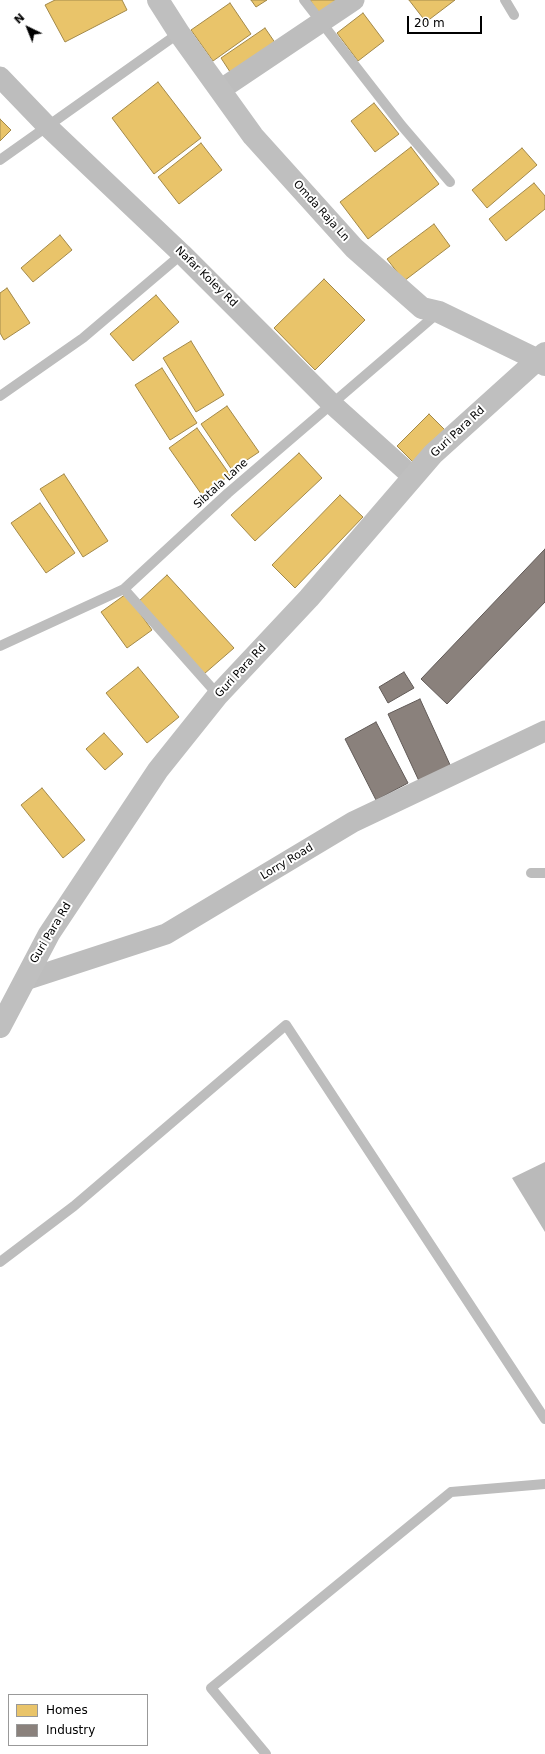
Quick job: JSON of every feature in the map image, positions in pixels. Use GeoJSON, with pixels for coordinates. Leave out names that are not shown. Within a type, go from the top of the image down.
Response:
{"type":"FeatureCollection","features":[{"type":"Feature","properties":{"kind":"main road","name":"Omda Raja Ln"},"geometry":{"type":"LineString","coordinates":[[158,0],[179,34],[253,136],[354,248],[422,308],[439,312],[543,359]]}},
{"type":"Feature","properties":{"kind":"main road","name":"Guri Para Rd"},"geometry":{"type":"LineString","coordinates":[[0,1027],[49,934],[158,770],[218,695],[309,598],[433,454],[543,359]]}},
{"type":"Feature","properties":{"kind":"street"},"geometry":{"type":"LineString","coordinates":[[220,90],[354,0]]}},
{"type":"Feature","properties":{"kind":"street","name":"Nafar Koley Rd"},"geometry":{"type":"LineString","coordinates":[[0,77],[47,126],[182,254],[332,404],[413,477]]}},
{"type":"Feature","properties":{"kind":"street","name":"Lorry Road"},"geometry":{"type":"LineString","coordinates":[[25,980],[166,934],[353,822],[545,731]]}},
{"type":"Feature","properties":{"kind":"lane"},"geometry":{"type":"LineString","coordinates":[[304,0],[402,126],[450,182]]}},
{"type":"Feature","properties":{"kind":"lane"},"geometry":{"type":"LineString","coordinates":[[505,0],[514,15]]}},
{"type":"Feature","properties":{"kind":"lane"},"geometry":{"type":"LineString","coordinates":[[0,160],[179,34]]}},
{"type":"Feature","properties":{"kind":"lane"},"geometry":{"type":"LineString","coordinates":[[0,396],[83,338],[182,254]]}},
{"type":"Feature","properties":{"kind":"lane","name":"Sibtala Lane"},"geometry":{"type":"LineString","coordinates":[[0,646],[124,589],[228,493],[439,312]]}},
{"type":"Feature","properties":{"kind":"lane"},"geometry":{"type":"LineString","coordinates":[[124,589],[218,695]]}},
{"type":"Feature","properties":{"kind":"lane"},"geometry":{"type":"LineString","coordinates":[[531,873],[545,872]]}},
{"type":"Feature","properties":{"kind":"lane"},"geometry":{"type":"LineString","coordinates":[[0,1262],[74,1206],[286,1025],[545,1419]]}},
{"type":"Feature","properties":{"kind":"lane"},"geometry":{"type":"LineString","coordinates":[[266,1754],[211,1688],[451,1492],[545,1484]]}},
{"type":"Feature","properties":{"kind":"shaded area"},"geometry":{"type":"Polygon","coordinates":[[[545,1162],[545,1232],[512,1178],[545,1162]]]}},
{"type":"Feature","properties":{"kind":"building: Homes"},"geometry":{"type":"Polygon","coordinates":[[[55,0],[122,0],[127,10],[65,42],[45,5],[55,0]]]}},
{"type":"Feature","properties":{"kind":"building: Homes"},"geometry":{"type":"Polygon","coordinates":[[[251,0],[267,0],[256,7],[251,0]]]}},
{"type":"Feature","properties":{"kind":"building: Homes"},"geometry":{"type":"Polygon","coordinates":[[[310,0],[344,0],[322,18],[310,0]]]}},
{"type":"Feature","properties":{"kind":"building: Homes"},"geometry":{"type":"Polygon","coordinates":[[[409,0],[455,0],[426,22],[409,0]]]}},
{"type":"Feature","properties":{"kind":"building: Homes"},"geometry":{"type":"Polygon","coordinates":[[[230,3],[251,34],[213,61],[191,30],[230,3]]]}},
{"type":"Feature","properties":{"kind":"building: Homes"},"geometry":{"type":"Polygon","coordinates":[[[363,13],[384,41],[358,61],[337,33],[363,13]]]}},
{"type":"Feature","properties":{"kind":"building: Homes"},"geometry":{"type":"Polygon","coordinates":[[[265,28],[278,47],[234,78],[221,58],[265,28]]]}},
{"type":"Feature","properties":{"kind":"building: Homes"},"geometry":{"type":"Polygon","coordinates":[[[158,82],[201,138],[154,174],[112,118],[158,82]]]}},
{"type":"Feature","properties":{"kind":"building: Homes"},"geometry":{"type":"Polygon","coordinates":[[[374,103],[399,134],[375,152],[351,121],[374,103]]]}},
{"type":"Feature","properties":{"kind":"building: Homes"},"geometry":{"type":"Polygon","coordinates":[[[0,119],[11,130],[0,141],[0,119]]]}},
{"type":"Feature","properties":{"kind":"building: Homes"},"geometry":{"type":"Polygon","coordinates":[[[201,143],[222,170],[179,204],[158,177],[201,143]]]}},
{"type":"Feature","properties":{"kind":"building: Homes"},"geometry":{"type":"Polygon","coordinates":[[[411,147],[439,184],[368,239],[340,202],[411,147]]]}},
{"type":"Feature","properties":{"kind":"building: Homes"},"geometry":{"type":"Polygon","coordinates":[[[522,148],[537,165],[487,208],[472,190],[522,148]]]}},
{"type":"Feature","properties":{"kind":"building: Homes"},"geometry":{"type":"Polygon","coordinates":[[[534,183],[545,196],[545,209],[506,241],[489,219],[534,183]]]}},
{"type":"Feature","properties":{"kind":"building: Homes"},"geometry":{"type":"Polygon","coordinates":[[[434,224],[450,246],[404,281],[387,259],[434,224]]]}},
{"type":"Feature","properties":{"kind":"building: Homes"},"geometry":{"type":"Polygon","coordinates":[[[60,235],[72,250],[33,282],[21,268],[60,235]]]}},
{"type":"Feature","properties":{"kind":"building: Homes"},"geometry":{"type":"Polygon","coordinates":[[[324,279],[365,320],[315,370],[274,328],[324,279]]]}},
{"type":"Feature","properties":{"kind":"building: Homes"},"geometry":{"type":"Polygon","coordinates":[[[7,288],[30,323],[4,340],[0,333],[0,293],[7,288]]]}},
{"type":"Feature","properties":{"kind":"building: Homes"},"geometry":{"type":"Polygon","coordinates":[[[156,295],[179,322],[133,361],[110,334],[156,295]]]}},
{"type":"Feature","properties":{"kind":"building: Homes"},"geometry":{"type":"Polygon","coordinates":[[[191,341],[224,395],[196,412],[163,358],[191,341]]]}},
{"type":"Feature","properties":{"kind":"building: Homes"},"geometry":{"type":"Polygon","coordinates":[[[162,368],[197,423],[170,440],[135,385],[162,368]]]}},
{"type":"Feature","properties":{"kind":"building: Homes"},"geometry":{"type":"Polygon","coordinates":[[[227,406],[259,452],[232,470],[201,424],[227,406]]]}},
{"type":"Feature","properties":{"kind":"building: Homes"},"geometry":{"type":"Polygon","coordinates":[[[429,414],[447,432],[415,464],[397,446],[429,414]]]}},
{"type":"Feature","properties":{"kind":"building: Homes"},"geometry":{"type":"Polygon","coordinates":[[[197,428],[230,475],[202,495],[169,448],[197,428]]]}},
{"type":"Feature","properties":{"kind":"building: Homes"},"geometry":{"type":"Polygon","coordinates":[[[299,453],[322,478],[255,541],[231,515],[299,453]]]}},
{"type":"Feature","properties":{"kind":"building: Homes"},"geometry":{"type":"Polygon","coordinates":[[[64,474],[108,541],[83,557],[40,489],[64,474]]]}},
{"type":"Feature","properties":{"kind":"building: Homes"},"geometry":{"type":"Polygon","coordinates":[[[340,495],[363,517],[295,588],[272,565],[340,495]]]}},
{"type":"Feature","properties":{"kind":"building: Homes"},"geometry":{"type":"Polygon","coordinates":[[[40,503],[75,553],[46,573],[11,523],[40,503]]]}},
{"type":"Feature","properties":{"kind":"building: Homes"},"geometry":{"type":"Polygon","coordinates":[[[167,575],[234,648],[204,674],[138,602],[167,575]]]}},
{"type":"Feature","properties":{"kind":"building: Homes"},"geometry":{"type":"Polygon","coordinates":[[[126,594],[152,630],[127,648],[101,612],[126,594]]]}},
{"type":"Feature","properties":{"kind":"building: Homes"},"geometry":{"type":"Polygon","coordinates":[[[138,667],[179,717],[147,743],[106,693],[138,667]]]}},
{"type":"Feature","properties":{"kind":"building: Homes"},"geometry":{"type":"Polygon","coordinates":[[[104,733],[123,754],[105,770],[86,749],[104,733]]]}},
{"type":"Feature","properties":{"kind":"building: Homes"},"geometry":{"type":"Polygon","coordinates":[[[42,788],[85,840],[63,858],[21,805],[42,788]]]}},
{"type":"Feature","properties":{"kind":"building: Industry"},"geometry":{"type":"Polygon","coordinates":[[[545,549],[545,602],[447,704],[421,679],[545,549]]]}},
{"type":"Feature","properties":{"kind":"building: Industry"},"geometry":{"type":"Polygon","coordinates":[[[404,672],[414,688],[388,703],[379,687],[404,672]]]}},
{"type":"Feature","properties":{"kind":"building: Industry"},"geometry":{"type":"Polygon","coordinates":[[[420,699],[451,767],[419,781],[388,714],[420,699]]]}},
{"type":"Feature","properties":{"kind":"building: Industry"},"geometry":{"type":"Polygon","coordinates":[[[376,722],[408,783],[376,800],[345,739],[376,722]]]}}]}
